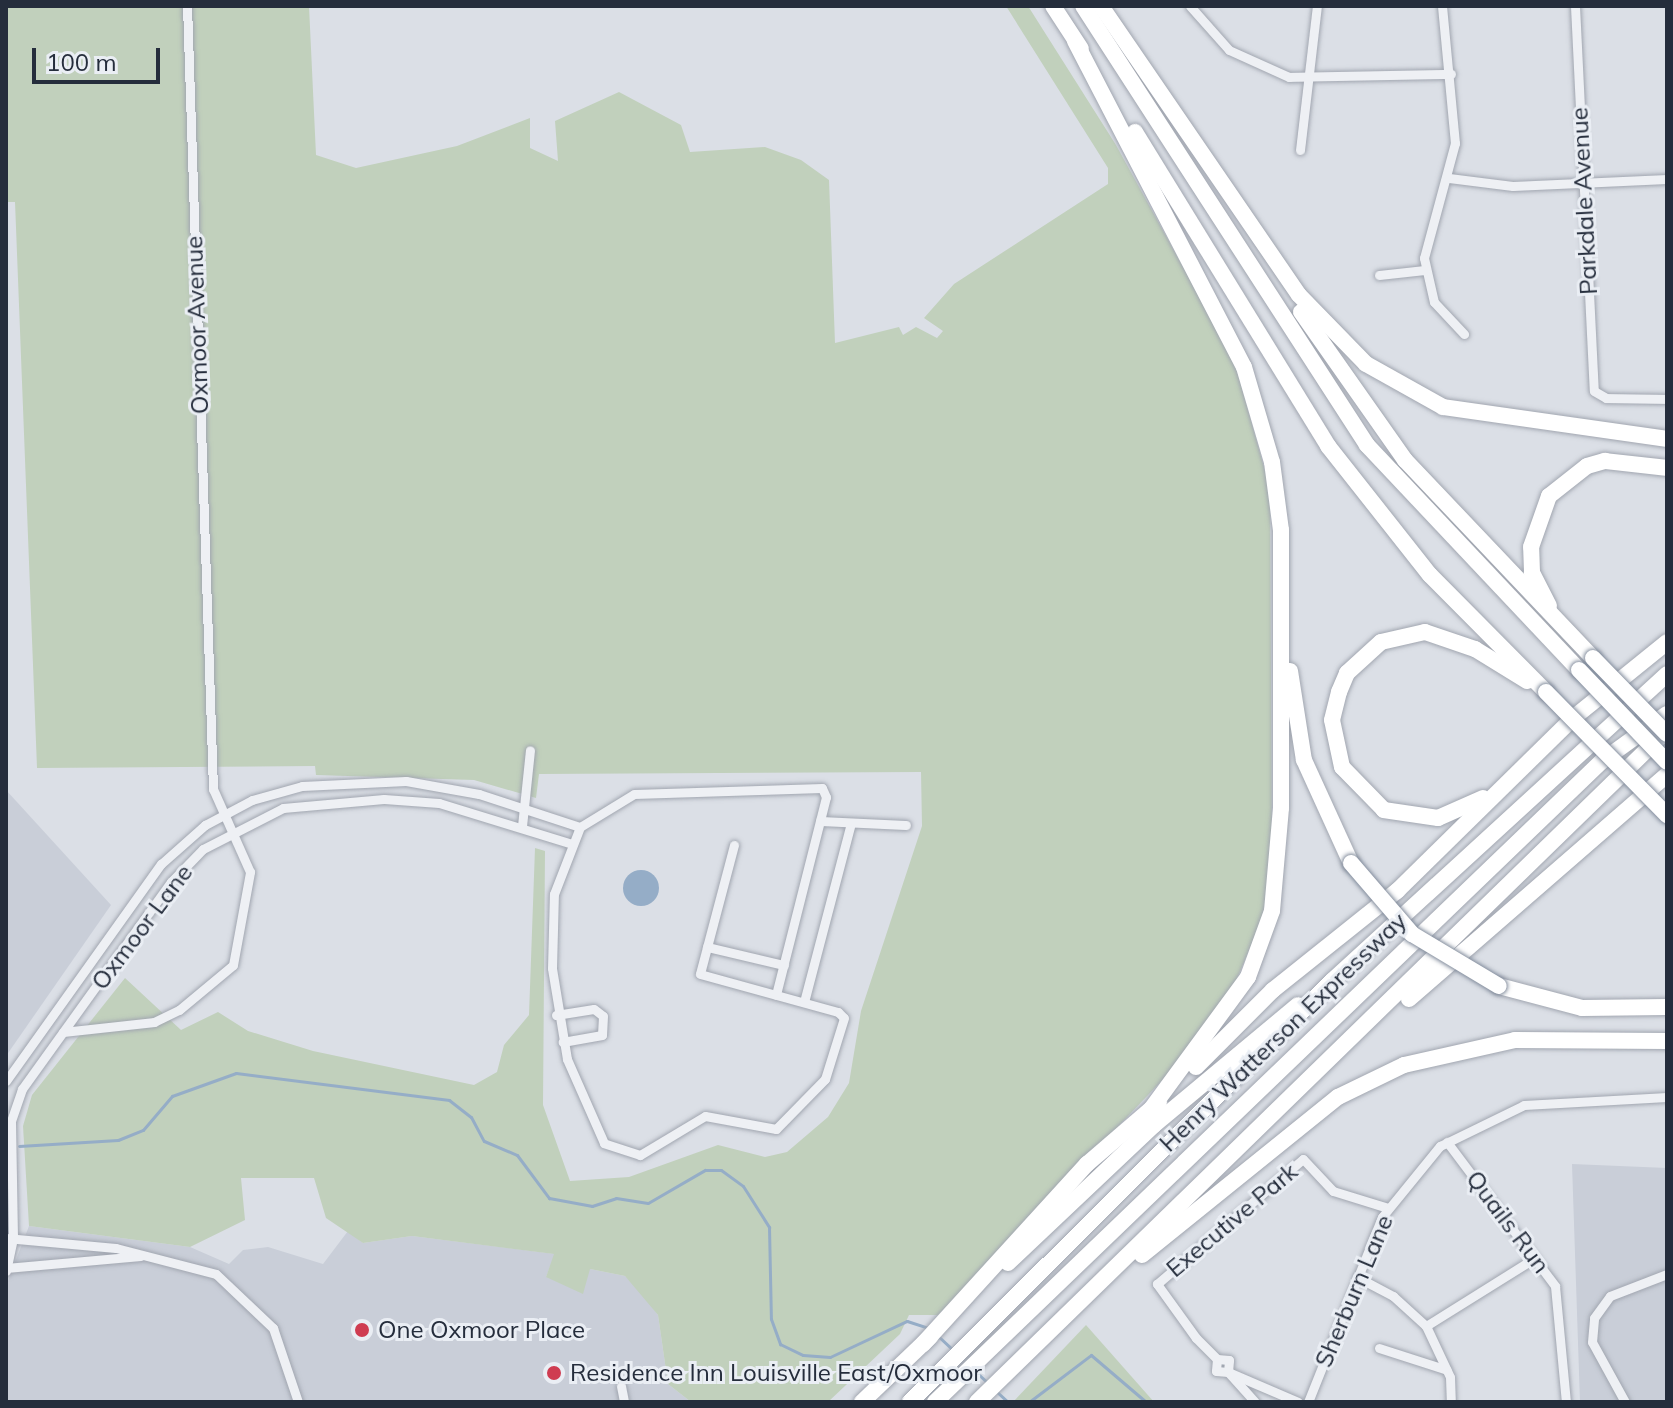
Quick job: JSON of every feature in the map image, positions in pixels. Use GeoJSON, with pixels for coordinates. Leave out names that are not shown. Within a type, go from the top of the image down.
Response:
{"type":"FeatureCollection","features":[{"type":"Feature","properties":{"kind":"highway"},"geometry":{"type":"LineString","coordinates":[[1053,6],[1328,446],[1430,575],[1667,815]]}},
{"type":"Feature","properties":{"kind":"highway"},"geometry":{"type":"LineString","coordinates":[[1083,6],[1367,445],[1667,762]]}},
{"type":"Feature","properties":{"kind":"highway"},"geometry":{"type":"LineString","coordinates":[[1101,6],[1299,295],[1366,364],[1443,407],[1667,439]]}},
{"type":"Feature","properties":{"kind":"highway"},"geometry":{"type":"LineString","coordinates":[[1075,41],[1244,367],[1272,462],[1281,602],[1281,808],[1272,911],[1248,977],[1151,1109]]}},
{"type":"Feature","properties":{"kind":"highway"},"geometry":{"type":"LineString","coordinates":[[978,1401],[1327,1066],[1667,732],[1563,627],[1383,434],[1158,89]]}},
{"type":"Feature","properties":{"kind":"highway"},"geometry":{"type":"LineString","coordinates":[[1563,627],[1532,572],[1531,547],[1549,496],[1587,466],[1605,461],[1667,468]]}},
{"type":"Feature","properties":{"kind":"highway"},"geometry":{"type":"LineString","coordinates":[[1281,602],[1304,760],[1351,863],[1412,934],[1499,986],[1582,1008],[1667,1007]]}},
{"type":"Feature","properties":{"kind":"highway"},"geometry":{"type":"LineString","coordinates":[[1502,787],[1438,818],[1410,819],[1357,790],[1334,744],[1332,720],[1347,673],[1381,642],[1425,632],[1475,649],[1546,692]]}},
{"type":"Feature","properties":{"kind":"highway"},"geometry":{"type":"LineString","coordinates":[[862,1402],[923,1344],[1087,1164],[1151,1109],[1273,990],[1397,891],[1502,787],[1667,642]]}},
{"type":"Feature","properties":{"kind":"highway","name":"Henry Watterson Expressway"},"geometry":{"type":"LineString","coordinates":[[910,1402],[954,1372],[1332,981],[1667,674]]}},
{"type":"Feature","properties":{"kind":"highway","name":"Henry Watterson Expressway"},"geometry":{"type":"LineString","coordinates":[[976,1350],[1602,761],[1667,714]]}},
{"type":"Feature","properties":{"kind":"highway"},"geometry":{"type":"LineString","coordinates":[[1327,1066],[1667,775]]}},
{"type":"Feature","properties":{"kind":"highway"},"geometry":{"type":"LineString","coordinates":[[946,1319],[1154,1125],[1332,981]]}},
{"type":"Feature","properties":{"kind":"highway"},"geometry":{"type":"LineString","coordinates":[[1080,1302],[1370,1079],[1439,1053],[1515,1040],[1667,1041]]}},
{"type":"Feature","properties":{"kind":"highway","name":"Henry Watterson Expressway"},"geometry":{"type":"LineString","coordinates":[[935,1402],[954,1372]]}},
{"type":"Feature","properties":{"kind":"street","name":"Oxmoor Avenue"},"geometry":{"type":"LineString","coordinates":[[63,1032],[163,1020],[233,965],[250,872],[233,829],[223,814],[212,770],[187,6]]}},
{"type":"Feature","properties":{"kind":"street"},"geometry":{"type":"LineString","coordinates":[[1190,6],[1229,50],[1308,80],[1451,74]]}},
{"type":"Feature","properties":{"kind":"street"},"geometry":{"type":"LineString","coordinates":[[1300,150],[1317,6]]}},
{"type":"Feature","properties":{"kind":"street"},"geometry":{"type":"LineString","coordinates":[[1442,6],[1456,120],[1449,178],[1426,243],[1425,270],[1434,302],[1464,334]]}},
{"type":"Feature","properties":{"kind":"street","name":"Parkdale Avenue"},"geometry":{"type":"LineString","coordinates":[[1575,6],[1596,394],[1667,399]]}},
{"type":"Feature","properties":{"kind":"street"},"geometry":{"type":"LineString","coordinates":[[1449,178],[1489,186],[1667,179]]}},
{"type":"Feature","properties":{"kind":"street"},"geometry":{"type":"LineString","coordinates":[[1379,275],[1425,270]]}},
{"type":"Feature","properties":{"kind":"street"},"geometry":{"type":"LineString","coordinates":[[522,826],[527,809],[530,750]]}},
{"type":"Feature","properties":{"kind":"street","name":"Oxmoor Lane"},"geometry":{"type":"LineString","coordinates":[[6,1081],[153,873],[223,814],[289,789],[380,781],[444,786],[580,827]]}},
{"type":"Feature","properties":{"kind":"street"},"geometry":{"type":"LineString","coordinates":[[734,845],[700,974],[776,995],[804,1002],[844,1018],[825,1079],[786,1122],[765,1130],[695,1118],[640,1155],[604,1143],[563,1042],[556,1015],[554,894],[569,843],[580,827],[634,794],[813,786],[826,797],[776,995]]}},
{"type":"Feature","properties":{"kind":"street","name":"Oxmoor Lane"},"geometry":{"type":"LineString","coordinates":[[6,1269],[10,1238],[11,1121],[22,1089],[177,874],[233,829],[301,804],[398,799],[522,826],[569,843]]}},
{"type":"Feature","properties":{"kind":"street"},"geometry":{"type":"LineString","coordinates":[[820,821],[906,825]]}},
{"type":"Feature","properties":{"kind":"street"},"geometry":{"type":"LineString","coordinates":[[804,1002],[851,823]]}},
{"type":"Feature","properties":{"kind":"street"},"geometry":{"type":"LineString","coordinates":[[707,947],[784,965]]}},
{"type":"Feature","properties":{"kind":"street"},"geometry":{"type":"LineString","coordinates":[[556,1015],[594,1009],[603,1016],[602,1035],[563,1042]]}},
{"type":"Feature","properties":{"kind":"street","name":"Sherburn Lane"},"geometry":{"type":"LineString","coordinates":[[1308,1402],[1388,1208],[1447,1142],[1524,1105],[1667,1097]]}},
{"type":"Feature","properties":{"kind":"street","name":"Quails Run"},"geometry":{"type":"LineString","coordinates":[[1447,1142],[1535,1258],[1560,1304],[1566,1402]]}},
{"type":"Feature","properties":{"kind":"street","name":"Executive Park"},"geometry":{"type":"LineString","coordinates":[[1298,1402],[1228,1372],[1216,1371],[1217,1359],[1157,1284],[1303,1159],[1333,1191],[1388,1208]]}},
{"type":"Feature","properties":{"kind":"street"},"geometry":{"type":"LineString","coordinates":[[10,1238],[152,1255],[205,1269],[248,1298],[283,1345],[298,1402]]}},
{"type":"Feature","properties":{"kind":"street"},"geometry":{"type":"LineString","coordinates":[[6,1269],[152,1255]]}},
{"type":"Feature","properties":{"kind":"street"},"geometry":{"type":"LineString","coordinates":[[1426,1326],[1535,1258]]}},
{"type":"Feature","properties":{"kind":"street"},"geometry":{"type":"LineString","coordinates":[[1625,1402],[1592,1342],[1594,1318],[1610,1296],[1667,1274]]}},
{"type":"Feature","properties":{"kind":"street"},"geometry":{"type":"LineString","coordinates":[[1357,1277],[1393,1296],[1426,1326],[1447,1370],[1451,1402]]}},
{"type":"Feature","properties":{"kind":"street"},"geometry":{"type":"LineString","coordinates":[[1379,1348],[1447,1370]]}},
{"type":"Feature","properties":{"kind":"street","name":"Executive Park"},"geometry":{"type":"LineString","coordinates":[[1228,1372],[1255,1402]]}},
{"type":"Feature","properties":{"kind":"street"},"geometry":{"type":"LineString","coordinates":[[621,1386],[624,1402]]}},
{"type":"Feature","properties":{"kind":"shaded area"},"geometry":{"type":"Polygon","coordinates":[[[6,790],[111,905],[6,1056],[6,790]]]}},
{"type":"Feature","properties":{"kind":"shaded area"},"geometry":{"type":"Polygon","coordinates":[[[1572,1164],[1667,1168],[1667,1402],[1580,1402],[1572,1164]]]}},
{"type":"Feature","properties":{"kind":"shaded area"},"geometry":{"type":"Polygon","coordinates":[[[29,1226],[190,1247],[229,1264],[243,1250],[268,1247],[323,1264],[348,1231],[363,1243],[412,1236],[555,1254],[546,1277],[590,1269],[625,1276],[638,1288],[658,1315],[668,1384],[691,1402],[6,1402],[6,1286],[29,1226]]]}},
{"type":"Feature","properties":{"kind":"green space"},"geometry":{"type":"Polygon","coordinates":[[[6,6],[309,6],[316,155],[356,168],[457,146],[530,118],[530,148],[558,161],[555,121],[619,92],[681,125],[690,152],[765,147],[801,160],[829,180],[835,343],[899,327],[903,335],[916,327],[937,338],[943,331],[924,318],[954,284],[1108,184],[1108,168],[1006,6],[1028,6],[1116,145],[1234,360],[1270,489],[1272,868],[1262,920],[1232,990],[1191,1050],[938,1315],[909,1315],[900,1334],[828,1402],[691,1402],[668,1384],[658,1315],[625,1276],[590,1269],[583,1294],[546,1277],[554,1254],[412,1236],[363,1243],[326,1218],[314,1178],[241,1178],[245,1220],[190,1247],[29,1226],[23,1126],[32,1095],[125,978],[181,1030],[218,1012],[248,1031],[313,1051],[474,1085],[497,1072],[504,1045],[529,1015],[535,848],[545,851],[543,1105],[570,1181],[629,1177],[718,1145],[765,1157],[787,1152],[828,1117],[849,1083],[861,1011],[922,826],[921,772],[539,774],[536,798],[474,780],[316,775],[315,766],[37,768],[15,202],[6,202],[6,6]]]}},
{"type":"Feature","properties":{"kind":"green space"},"geometry":{"type":"Polygon","coordinates":[[[1086,1325],[1154,1402],[1013,1402],[1086,1325]]]}},
{"type":"Feature","properties":{"kind":"water"},"geometry":{"type":"Polygon","coordinates":[[[641,870],[654,875],[659,888],[654,901],[641,906],[628,901],[623,888],[628,875],[641,870]]]}},
{"type":"Feature","properties":{"kind":"waterway"},"geometry":{"type":"LineString","coordinates":[[19,1146],[118,1140],[143,1130],[172,1096],[236,1073],[449,1100],[471,1117],[484,1141],[517,1155],[549,1198],[592,1206],[616,1198],[648,1203],[705,1170],[721,1170],[743,1186],[769,1227],[771,1319],[780,1344],[803,1355],[830,1357],[907,1321],[929,1328]]}},
{"type":"Feature","properties":{"kind":"waterway"},"geometry":{"type":"LineString","coordinates":[[938,1336],[953,1350]]}},
{"type":"Feature","properties":{"kind":"waterway"},"geometry":{"type":"LineString","coordinates":[[1029,1402],[1091,1355],[1146,1402]]}},
{"type":"Feature","properties":{"kind":"waterway"},"geometry":{"type":"LineString","coordinates":[[976,1372],[988,1383]]}},
{"type":"Feature","properties":{"kind":"waterway"},"geometry":{"type":"LineString","coordinates":[[996,1391],[1008,1402]]}},
{"type":"Feature","properties":{"kind":"place","name":"One Oxmoor Place"},"geometry":{"type":"Point","coordinates":[362,1330]}},
{"type":"Feature","properties":{"kind":"place","name":"Residence Inn Louisville East/Oxmoor"},"geometry":{"type":"Point","coordinates":[554,1373]}}]}
